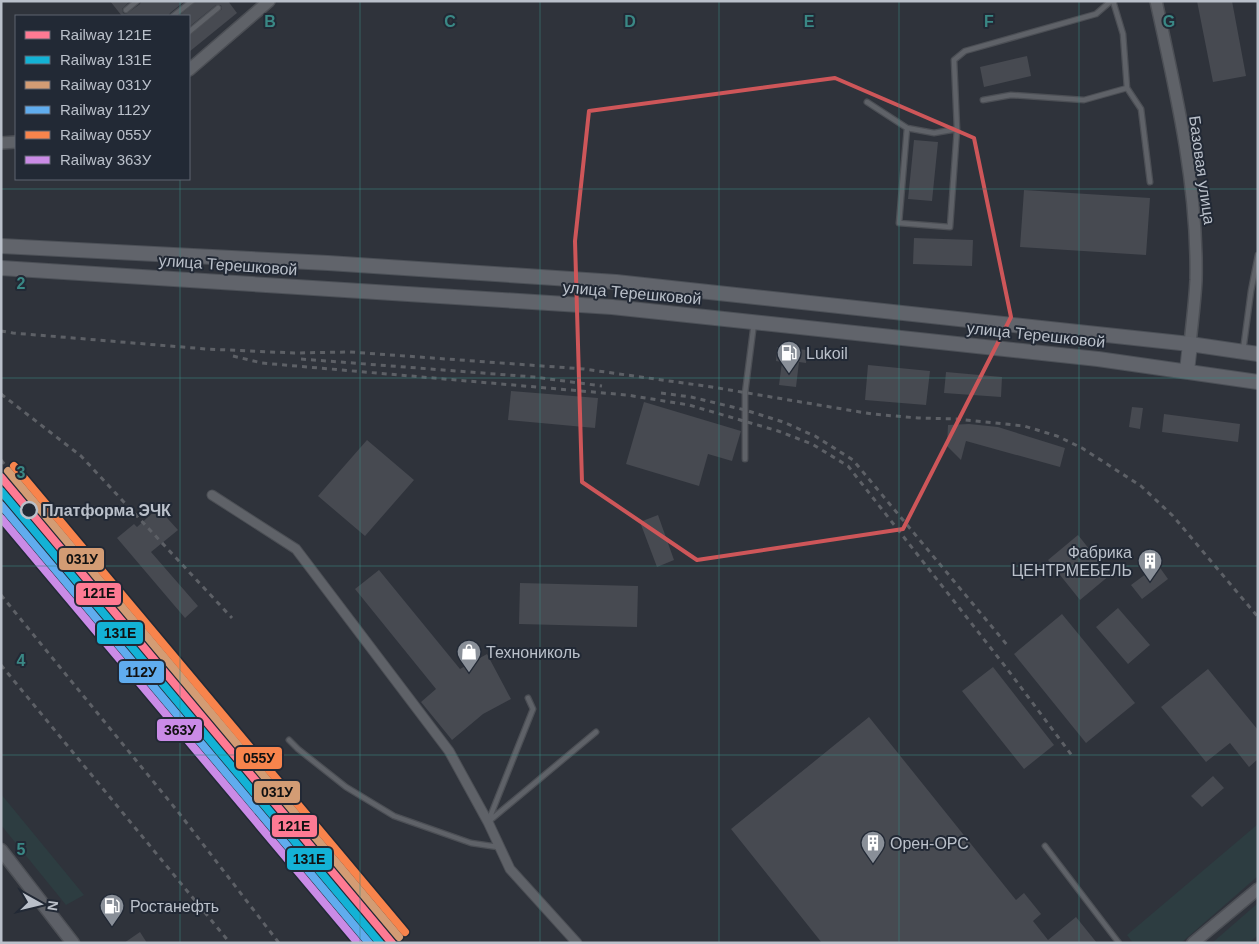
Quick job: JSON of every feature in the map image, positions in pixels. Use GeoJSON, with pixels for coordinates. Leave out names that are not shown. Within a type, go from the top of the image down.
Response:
{"type":"FeatureCollection","features":[{"type":"Feature","properties":{"kind":"main road","name":"улица Терешковой"},"geometry":{"type":"LineString","coordinates":[[1,246],[405,267],[616,282],[1190,344],[1258,354]]}},
{"type":"Feature","properties":{"kind":"main road","name":"улица Терешковой"},"geometry":{"type":"LineString","coordinates":[[1,268],[612,307],[1098,359],[1258,382]]}},
{"type":"Feature","properties":{"kind":"main road"},"geometry":{"type":"LineString","coordinates":[[754,322],[756,298]]}},
{"type":"Feature","properties":{"kind":"main road"},"geometry":{"type":"LineString","coordinates":[[1187,371],[1190,344]]}},
{"type":"Feature","properties":{"kind":"main road"},"geometry":{"type":"LineString","coordinates":[[1,850],[73,943]]}},
{"type":"Feature","properties":{"kind":"street"},"geometry":{"type":"LineString","coordinates":[[190,69],[269,1]]}},
{"type":"Feature","properties":{"kind":"street","name":"Базовая улица"},"geometry":{"type":"LineString","coordinates":[[1156,1],[1185,147],[1194,215],[1196,280],[1190,344]]}},
{"type":"Feature","properties":{"kind":"street"},"geometry":{"type":"LineString","coordinates":[[1,143],[15,142]]}},
{"type":"Feature","properties":{"kind":"street"},"geometry":{"type":"LineString","coordinates":[[212,495],[296,549],[449,751],[488,822],[510,870],[577,943]]}},
{"type":"Feature","properties":{"kind":"street"},"geometry":{"type":"LineString","coordinates":[[1193,943],[1258,889]]}},
{"type":"Feature","properties":{"kind":"lane"},"geometry":{"type":"LineString","coordinates":[[126,10],[137,1]]}},
{"type":"Feature","properties":{"kind":"lane"},"geometry":{"type":"LineString","coordinates":[[174,15],[192,1]]}},
{"type":"Feature","properties":{"kind":"lane"},"geometry":{"type":"LineString","coordinates":[[907,128],[899,223],[950,227],[957,129],[954,60],[965,51],[1096,14],[1112,1],[1123,34],[1127,88],[1141,109],[1150,182]]}},
{"type":"Feature","properties":{"kind":"lane"},"geometry":{"type":"LineString","coordinates":[[190,31],[218,8]]}},
{"type":"Feature","properties":{"kind":"lane"},"geometry":{"type":"LineString","coordinates":[[983,100],[1011,96],[1084,100],[1127,88]]}},
{"type":"Feature","properties":{"kind":"lane"},"geometry":{"type":"LineString","coordinates":[[867,102],[907,128],[934,133],[957,129]]}},
{"type":"Feature","properties":{"kind":"lane"},"geometry":{"type":"LineString","coordinates":[[1243,352],[1258,255]]}},
{"type":"Feature","properties":{"kind":"lane"},"geometry":{"type":"LineString","coordinates":[[745,459],[745,393],[754,322]]}},
{"type":"Feature","properties":{"kind":"lane"},"geometry":{"type":"LineString","coordinates":[[488,822],[533,709],[528,698]]}},
{"type":"Feature","properties":{"kind":"lane"},"geometry":{"type":"LineString","coordinates":[[488,822],[596,732]]}},
{"type":"Feature","properties":{"kind":"lane"},"geometry":{"type":"LineString","coordinates":[[289,740],[346,787],[394,816],[471,843],[500,847]]}},
{"type":"Feature","properties":{"kind":"lane"},"geometry":{"type":"LineString","coordinates":[[1045,846],[1119,943]]}},
{"type":"Feature","properties":{"kind":"highlighted area"},"geometry":{"type":"Polygon","coordinates":[[[835,78],[974,138],[1011,317],[903,529],[697,560],[582,482],[575,241],[589,111],[835,78]]]}},
{"type":"Feature","properties":{"kind":"shaded area"},"geometry":{"type":"Polygon","coordinates":[[[1,794],[84,895],[66,905],[1,825],[1,794]]]}},
{"type":"Feature","properties":{"kind":"shaded area"},"geometry":{"type":"Polygon","coordinates":[[[1258,824],[1258,876],[1181,943],[1133,943],[1127,935],[1258,824]]]}},
{"type":"Feature","properties":{"kind":"shaded area"},"geometry":{"type":"Polygon","coordinates":[[[1258,903],[1258,935],[1249,943],[1212,943],[1258,903]]]}},
{"type":"Feature","properties":{"kind":"building"},"geometry":{"type":"Polygon","coordinates":[[[110,1],[130,1],[122,9],[123,13],[126,14],[140,4],[141,1],[185,1],[169,15],[121,15],[110,1]]]}},
{"type":"Feature","properties":{"kind":"building"},"geometry":{"type":"Polygon","coordinates":[[[196,1],[228,1],[237,13],[190,51],[190,35],[222,9],[221,5],[216,5],[190,26],[190,15],[180,15],[196,1]]]}},
{"type":"Feature","properties":{"kind":"building"},"geometry":{"type":"Polygon","coordinates":[[[1197,1],[1232,1],[1246,76],[1213,82],[1197,1]]]}},
{"type":"Feature","properties":{"kind":"building"},"geometry":{"type":"Polygon","coordinates":[[[1027,56],[1031,76],[984,87],[980,67],[1027,56]]]}},
{"type":"Feature","properties":{"kind":"building"},"geometry":{"type":"Polygon","coordinates":[[[914,140],[938,142],[932,201],[908,199],[914,140]]]}},
{"type":"Feature","properties":{"kind":"building"},"geometry":{"type":"Polygon","coordinates":[[[1024,190],[1150,198],[1146,255],[1020,247],[1024,190]]]}},
{"type":"Feature","properties":{"kind":"building"},"geometry":{"type":"Polygon","coordinates":[[[914,238],[973,240],[972,266],[913,264],[914,238]]]}},
{"type":"Feature","properties":{"kind":"building","name":"Lukoil"},"geometry":{"type":"Polygon","coordinates":[[[777,347],[807,350],[806,363],[799,362],[796,387],[779,385],[782,362],[776,361],[777,347]]]}},
{"type":"Feature","properties":{"kind":"building"},"geometry":{"type":"Polygon","coordinates":[[[868,365],[930,371],[926,405],[865,400],[868,365]]]}},
{"type":"Feature","properties":{"kind":"building"},"geometry":{"type":"Polygon","coordinates":[[[946,372],[1002,377],[1001,397],[944,393],[946,372]]]}},
{"type":"Feature","properties":{"kind":"building"},"geometry":{"type":"Polygon","coordinates":[[[511,391],[598,398],[595,428],[508,420],[511,391]]]}},
{"type":"Feature","properties":{"kind":"building"},"geometry":{"type":"Polygon","coordinates":[[[644,402],[741,431],[732,461],[708,454],[699,486],[626,464],[644,402]]]}},
{"type":"Feature","properties":{"kind":"building"},"geometry":{"type":"Polygon","coordinates":[[[1132,407],[1143,408],[1140,429],[1129,427],[1132,407]]]}},
{"type":"Feature","properties":{"kind":"building"},"geometry":{"type":"Polygon","coordinates":[[[1164,414],[1240,424],[1238,442],[1162,432],[1164,414]]]}},
{"type":"Feature","properties":{"kind":"building"},"geometry":{"type":"Polygon","coordinates":[[[969,424],[998,427],[1065,448],[1060,467],[966,441],[961,460],[947,446],[948,425],[969,424]]]}},
{"type":"Feature","properties":{"kind":"building"},"geometry":{"type":"Polygon","coordinates":[[[367,440],[414,480],[365,536],[318,496],[367,440]]]}},
{"type":"Feature","properties":{"kind":"building"},"geometry":{"type":"Polygon","coordinates":[[[158,508],[178,530],[151,552],[198,606],[185,618],[117,538],[134,524],[137,527],[158,508]]]}},
{"type":"Feature","properties":{"kind":"building"},"geometry":{"type":"Polygon","coordinates":[[[658,515],[674,560],[657,567],[640,522],[658,515]]]}},
{"type":"Feature","properties":{"kind":"building"},"geometry":{"type":"Polygon","coordinates":[[[1078,535],[1110,575],[1080,600],[1048,560],[1078,535]]]}},
{"type":"Feature","properties":{"kind":"building","name":"Фабрика ЦЕНТРМЕБЕЛЬ"},"geometry":{"type":"Polygon","coordinates":[[[1158,565],[1168,579],[1142,599],[1131,585],[1158,565]]]}},
{"type":"Feature","properties":{"kind":"building"},"geometry":{"type":"Polygon","coordinates":[[[379,570],[460,669],[487,654],[511,699],[483,714],[452,740],[421,702],[436,689],[355,589],[379,570]]]}},
{"type":"Feature","properties":{"kind":"building"},"geometry":{"type":"Polygon","coordinates":[[[520,583],[638,586],[637,627],[519,624],[520,583]]]}},
{"type":"Feature","properties":{"kind":"building"},"geometry":{"type":"Polygon","coordinates":[[[1118,608],[1150,645],[1128,664],[1096,627],[1118,608]]]}},
{"type":"Feature","properties":{"kind":"building"},"geometry":{"type":"Polygon","coordinates":[[[1062,614],[1135,703],[1086,743],[1014,654],[1062,614]]]}},
{"type":"Feature","properties":{"kind":"building"},"geometry":{"type":"Polygon","coordinates":[[[993,667],[1054,745],[1024,769],[962,691],[993,667]]]}},
{"type":"Feature","properties":{"kind":"building"},"geometry":{"type":"Polygon","coordinates":[[[1208,669],[1258,730],[1258,759],[1249,767],[1230,743],[1206,762],[1161,707],[1208,669]]]}},
{"type":"Feature","properties":{"kind":"building","name":"Орен-ОРС"},"geometry":{"type":"Polygon","coordinates":[[[869,717],[1016,900],[1024,893],[1041,914],[1033,921],[1048,940],[1076,917],[1097,943],[822,943],[731,829],[869,717]]]}},
{"type":"Feature","properties":{"kind":"building"},"geometry":{"type":"Polygon","coordinates":[[[1213,776],[1224,788],[1202,807],[1191,796],[1213,776]]]}},
{"type":"Feature","properties":{"kind":"building"},"geometry":{"type":"Polygon","coordinates":[[[140,932],[147,943],[124,943],[140,932]]]}},
{"type":"Feature","properties":{"kind":"railway"},"geometry":{"type":"LineString","coordinates":[[1,331],[206,349],[294,353],[350,352],[584,369],[712,387],[872,414],[956,419],[1024,426],[1057,436],[1082,448],[1141,486],[1173,516],[1258,617]]}},
{"type":"Feature","properties":{"kind":"railway"},"geometry":{"type":"LineString","coordinates":[[233,356],[262,363],[627,395],[689,405],[778,431],[812,444],[848,466],[1008,670],[1073,757]]}},
{"type":"Feature","properties":{"kind":"railway"},"geometry":{"type":"LineString","coordinates":[[301,359],[534,377],[602,386]]}},
{"type":"Feature","properties":{"kind":"railway"},"geometry":{"type":"LineString","coordinates":[[661,393],[691,397],[745,410],[783,422],[815,436],[853,460],[1008,646]]}},
{"type":"Feature","properties":{"kind":"railway"},"geometry":{"type":"LineString","coordinates":[[1,394],[81,456],[232,618]]}},
{"type":"Feature","properties":{"kind":"railway"},"geometry":{"type":"LineString","coordinates":[[1,460],[403,943]]}},
{"type":"Feature","properties":{"kind":"railway"},"geometry":{"type":"LineString","coordinates":[[1,595],[179,813],[279,943]]}},
{"type":"Feature","properties":{"kind":"railway"},"geometry":{"type":"LineString","coordinates":[[1,665],[230,943]]}},
{"type":"Feature","properties":{"kind":"rail line","name":"055У"},"geometry":{"type":"LineString","coordinates":[[14,466],[405,932]]}},
{"type":"Feature","properties":{"kind":"rail line","name":"031У"},"geometry":{"type":"LineString","coordinates":[[8,471],[399,937]]}},
{"type":"Feature","properties":{"kind":"rail line","name":"121Е"},"geometry":{"type":"LineString","coordinates":[[1,477],[392,943]]}},
{"type":"Feature","properties":{"kind":"rail line","name":"131Е"},"geometry":{"type":"LineString","coordinates":[[1,491],[380,943]]}},
{"type":"Feature","properties":{"kind":"rail line","name":"112У"},"geometry":{"type":"LineString","coordinates":[[1,505],[369,943]]}},
{"type":"Feature","properties":{"kind":"rail line","name":"363У"},"geometry":{"type":"LineString","coordinates":[[1,518],[358,943]]}},
{"type":"Feature","properties":{"kind":"place","name":"Lukoil"},"geometry":{"type":"Point","coordinates":[789,374]}},
{"type":"Feature","properties":{"kind":"place","name":"Платформа ЭЧК"},"geometry":{"type":"Point","coordinates":[29,510]}},
{"type":"Feature","properties":{"kind":"place","name":"Фабрика ЦЕНТРМЕБЕЛЬ"},"geometry":{"type":"Point","coordinates":[1150,582]}},
{"type":"Feature","properties":{"kind":"place","name":"Технониколь"},"geometry":{"type":"Point","coordinates":[469,673]}},
{"type":"Feature","properties":{"kind":"place","name":"Орен-ОРС"},"geometry":{"type":"Point","coordinates":[873,864]}},
{"type":"Feature","properties":{"kind":"place","name":"Ростанефть"},"geometry":{"type":"Point","coordinates":[112,927]}}]}
